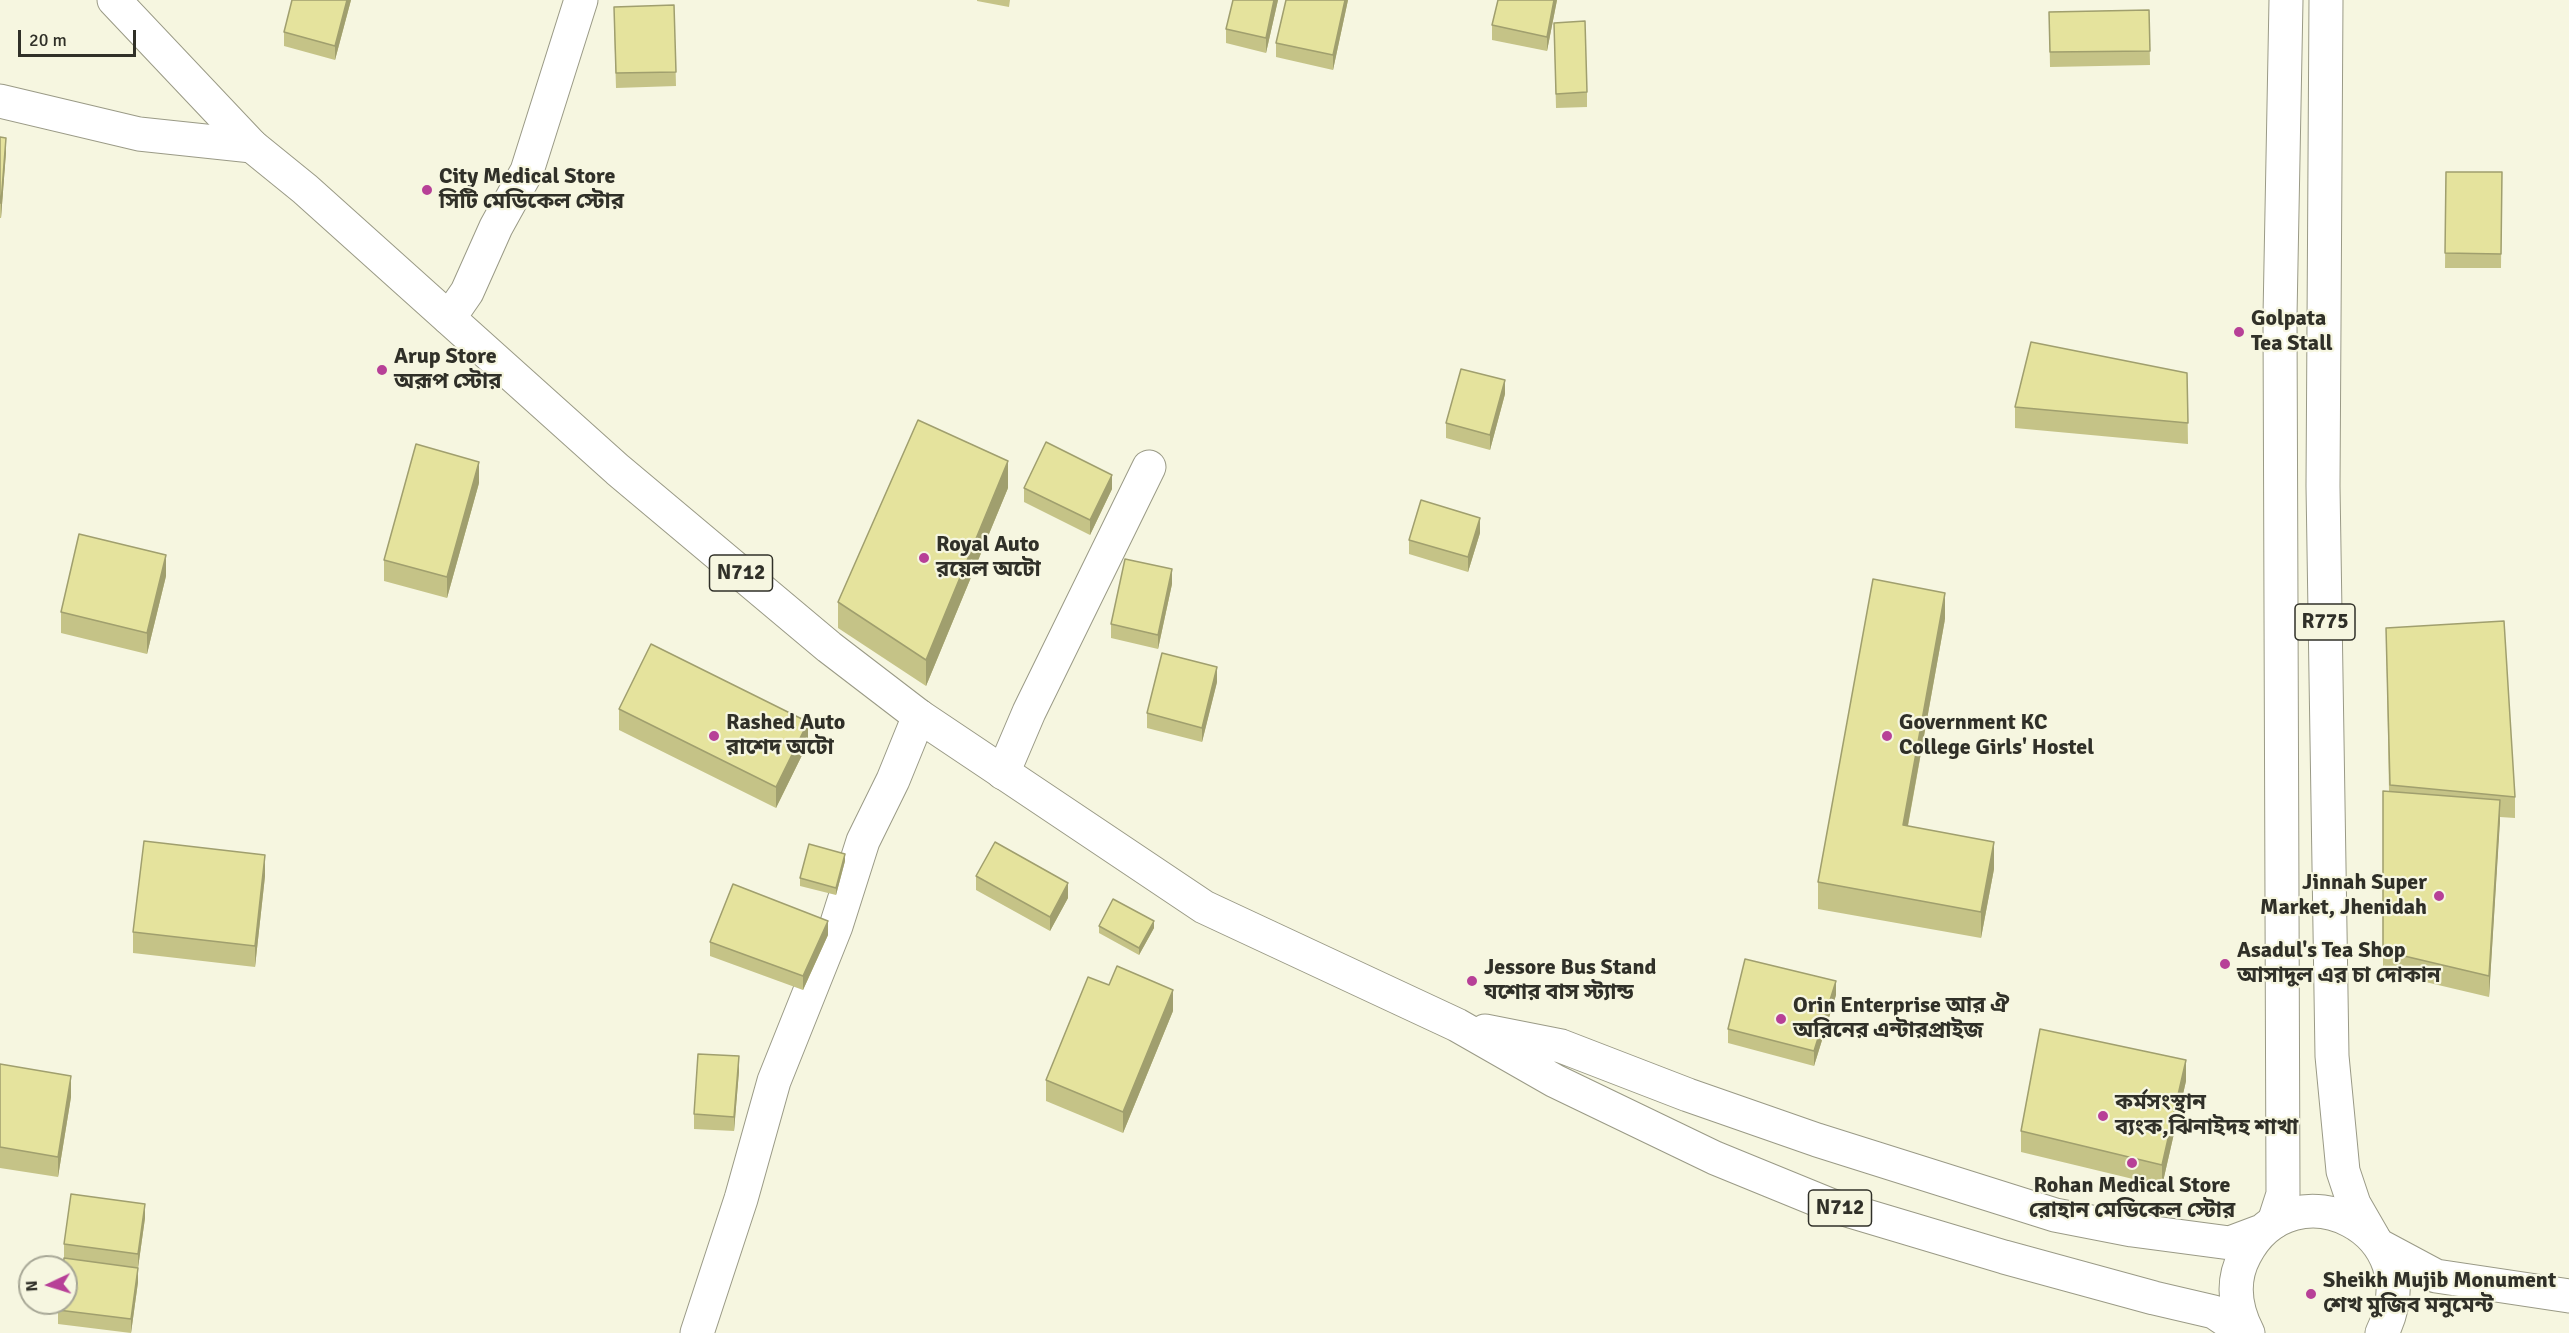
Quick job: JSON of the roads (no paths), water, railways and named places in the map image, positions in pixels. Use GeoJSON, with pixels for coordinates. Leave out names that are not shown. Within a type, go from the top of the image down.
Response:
{"type":"FeatureCollection","features":[{"type":"Feature","properties":{"kind":"main road","name":"N712"},"geometry":{"type":"LineString","coordinates":[[114,0],[252,146],[305,189],[618,470],[829,647],[919,716],[1204,907],[1457,1025],[1555,1081],[1694,1148],[1830,1205],[2016,1260],[2214,1312],[2246,1333]]}},
{"type":"Feature","properties":{"kind":"main road"},"geometry":{"type":"LineString","coordinates":[[449,318],[467,292],[495,227],[527,171],[580,0]]}},
{"type":"Feature","properties":{"kind":"main road","name":"R775"},"geometry":{"type":"LineString","coordinates":[[2268,1227],[2283,1194],[2280,316],[2286,0]]}},
{"type":"Feature","properties":{"kind":"main road","name":"R775"},"geometry":{"type":"LineString","coordinates":[[2326,0],[2323,486],[2332,1056],[2343,1171],[2354,1204],[2376,1241]]}},
{"type":"Feature","properties":{"kind":"main road"},"geometry":{"type":"LineString","coordinates":[[0,101],[140,134],[252,146]]}},
{"type":"Feature","properties":{"kind":"main road"},"geometry":{"type":"LineString","coordinates":[[1003,773],[1034,702],[1149,467]]}},
{"type":"Feature","properties":{"kind":"main road"},"geometry":{"type":"LineString","coordinates":[[697,1333],[741,1199],[774,1082],[836,926],[863,841],[893,780],[919,716]]}},
{"type":"Feature","properties":{"kind":"main road","name":"N712"},"geometry":{"type":"LineString","coordinates":[[1457,1025],[1561,1046],[1688,1095],[1817,1140],[2055,1215],[2132,1230],[2230,1243],[2294,1214],[2315,1211],[2336,1214],[2356,1223],[2376,1241],[2436,1276],[2569,1296]]}},
{"type":"Feature","properties":{"kind":"main road","name":"N712"},"geometry":{"type":"LineString","coordinates":[[2246,1333],[2236,1301],[2236,1282],[2240,1263],[2249,1245],[2268,1227]]}},
{"type":"Feature","properties":{"kind":"main road"},"geometry":{"type":"LineString","coordinates":[[2376,1241],[2388,1262],[2393,1280],[2394,1298],[2390,1316],[2382,1333]]}},
{"type":"Feature","properties":{"kind":"place","name":"City Medical Store সিটি মেডিকেল স্টোর"},"geometry":{"type":"Point","coordinates":[427,190]}},
{"type":"Feature","properties":{"kind":"place","name":"Golpata Tea Stall"},"geometry":{"type":"Point","coordinates":[2239,332]}},
{"type":"Feature","properties":{"kind":"place","name":"Arup Store অরূপ স্টোর"},"geometry":{"type":"Point","coordinates":[382,370]}},
{"type":"Feature","properties":{"kind":"place","name":"Royal Auto রয়েল অটো"},"geometry":{"type":"Point","coordinates":[924,558]}},
{"type":"Feature","properties":{"kind":"place","name":"Rashed Auto রাশেদ অটো"},"geometry":{"type":"Point","coordinates":[714,736]}},
{"type":"Feature","properties":{"kind":"place","name":"Government KC College Girls' Hostel"},"geometry":{"type":"Point","coordinates":[1887,736]}},
{"type":"Feature","properties":{"kind":"place","name":"Jinnah Super Market, Jhenidah"},"geometry":{"type":"Point","coordinates":[2439,896]}},
{"type":"Feature","properties":{"kind":"place","name":"Asadul's Tea Shop আসাদুল এর চা দোকান"},"geometry":{"type":"Point","coordinates":[2225,964]}},
{"type":"Feature","properties":{"kind":"place","name":"Jessore Bus Stand যশোর বাস স্ট্যান্ড"},"geometry":{"type":"Point","coordinates":[1472,981]}},
{"type":"Feature","properties":{"kind":"place","name":"Orin Enterprise আর ঐ অরিনের এন্টারপ্রাইজ"},"geometry":{"type":"Point","coordinates":[1781,1019]}},
{"type":"Feature","properties":{"kind":"place","name":"কর্মসংস্থান ব্যংক,ঝিনাইদহ শাখা"},"geometry":{"type":"Point","coordinates":[2103,1116]}},
{"type":"Feature","properties":{"kind":"place","name":"Rohan Medical Store রোহান মেডিকেল স্টোর"},"geometry":{"type":"Point","coordinates":[2132,1163]}},
{"type":"Feature","properties":{"kind":"place","name":"Sheikh Mujib Monument শেখ মুজিব মনুমেন্ট"},"geometry":{"type":"Point","coordinates":[2311,1294]}}]}
